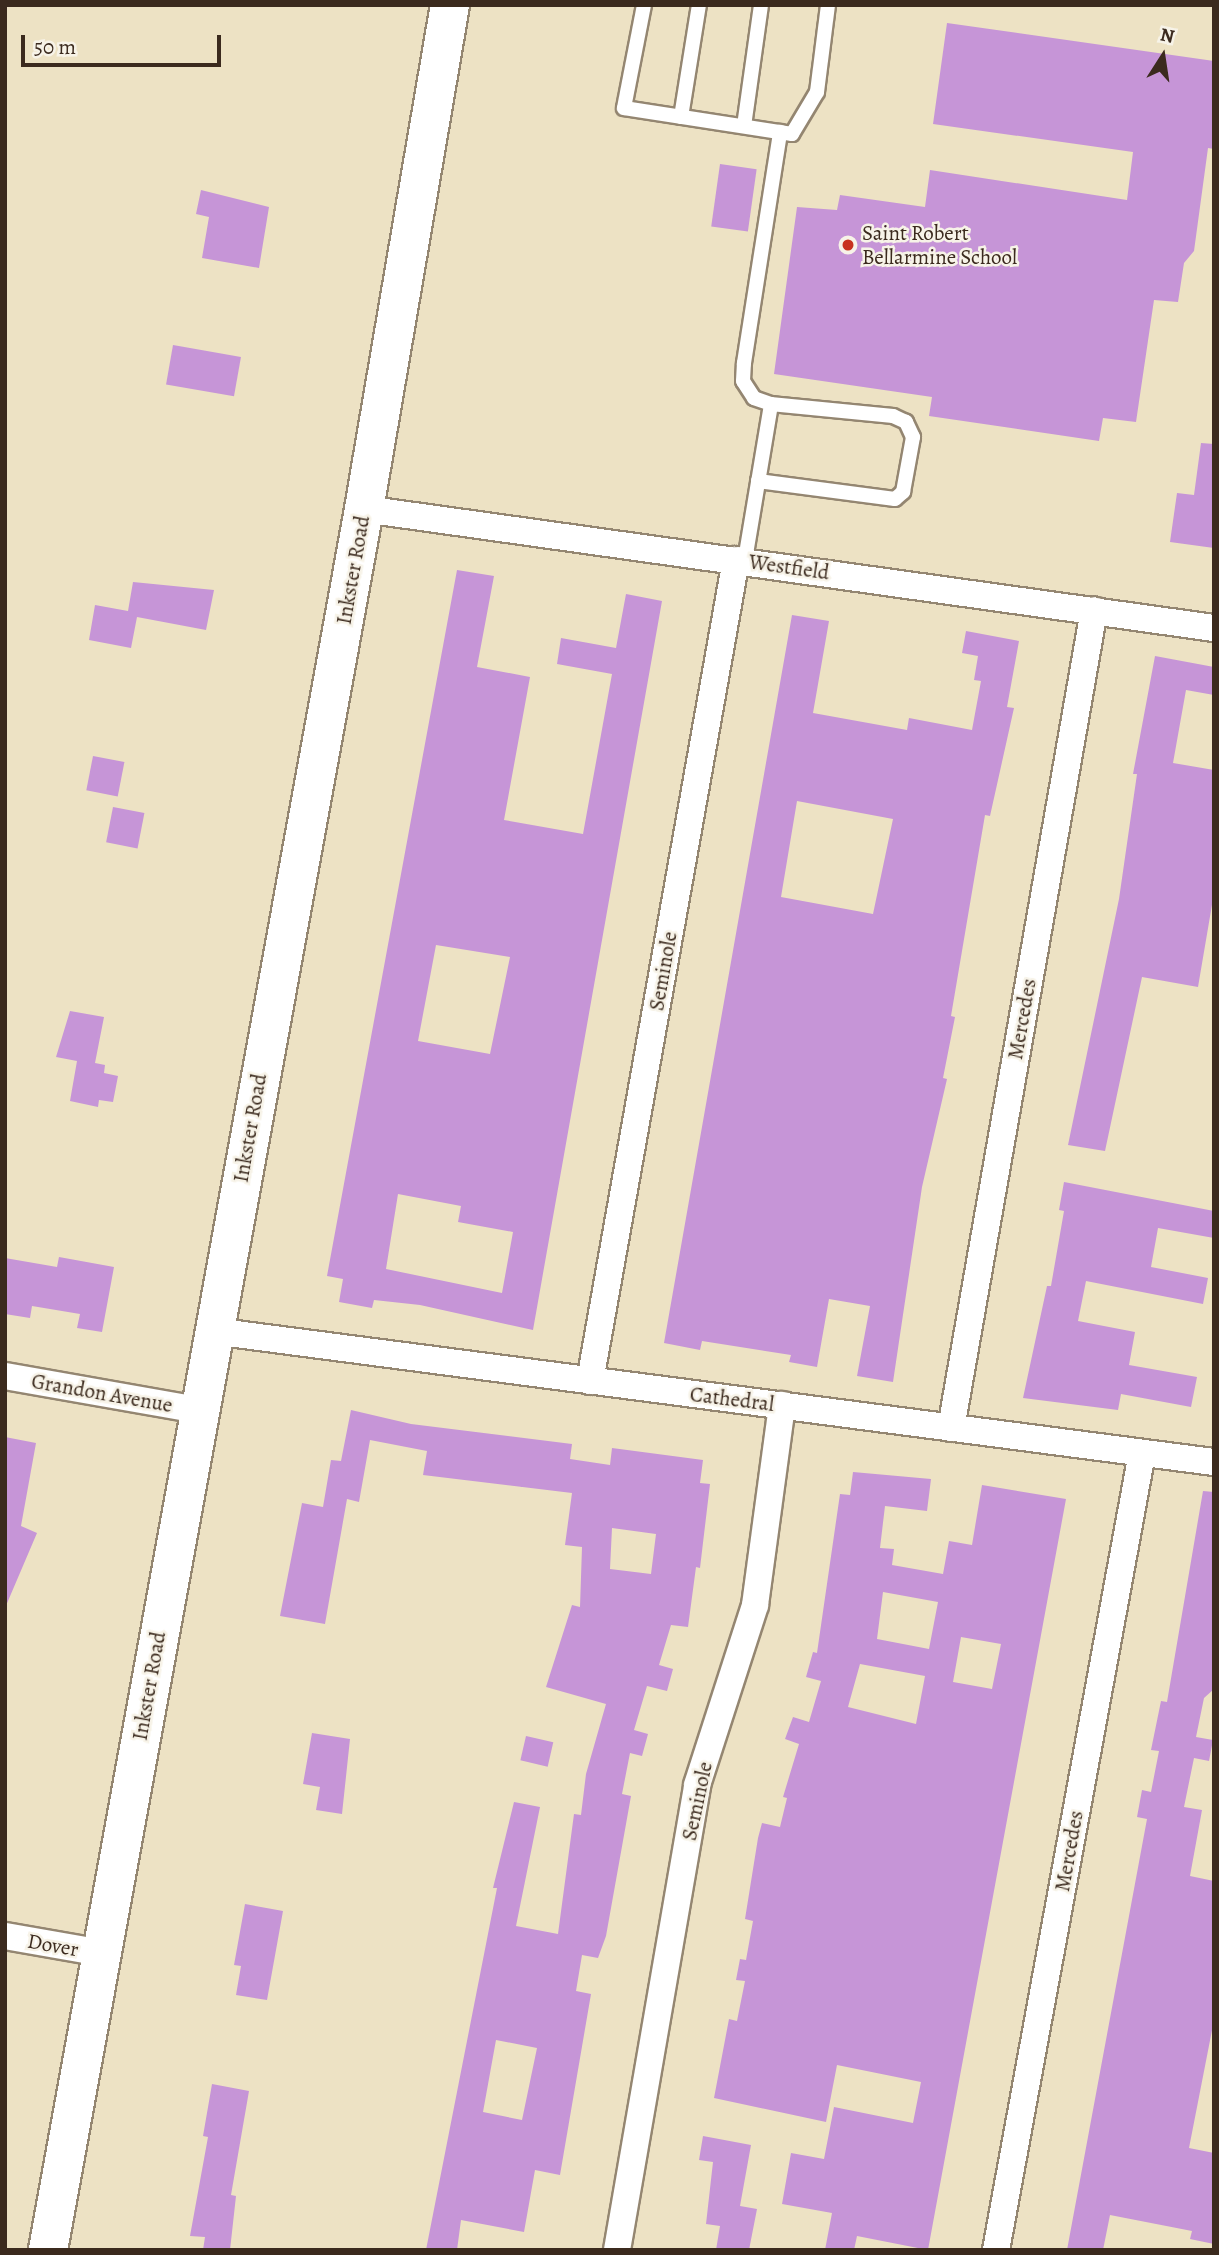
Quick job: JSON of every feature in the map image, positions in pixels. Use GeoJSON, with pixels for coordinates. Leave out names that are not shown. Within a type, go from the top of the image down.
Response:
{"type":"FeatureCollection","features":[{"type":"Feature","properties":{"kind":"main road","name":"Inkster Road"},"geometry":{"type":"LineString","coordinates":[[48,2250],[198,1410],[364,509],[450,5]]}},
{"type":"Feature","properties":{"kind":"street","name":"Westfield"},"geometry":{"type":"LineString","coordinates":[[364,509],[1214,628]]}},
{"type":"Feature","properties":{"kind":"street","name":"Seminole"},"geometry":{"type":"LineString","coordinates":[[590,1381],[741,560]]}},
{"type":"Feature","properties":{"kind":"street","name":"Mercedes"},"geometry":{"type":"LineString","coordinates":[[951,1428],[1094,610]]}},
{"type":"Feature","properties":{"kind":"street","name":"Cathedral"},"geometry":{"type":"LineString","coordinates":[[213,1331],[1214,1462]]}},
{"type":"Feature","properties":{"kind":"street","name":"Grandon Avenue"},"geometry":{"type":"LineString","coordinates":[[5,1376],[198,1410]]}},
{"type":"Feature","properties":{"kind":"street","name":"Seminole"},"geometry":{"type":"LineString","coordinates":[[617,2250],[697,1785],[755,1605],[782,1405]]}},
{"type":"Feature","properties":{"kind":"street","name":"Mercedes"},"geometry":{"type":"LineString","coordinates":[[996,2250],[1142,1453]]}},
{"type":"Feature","properties":{"kind":"street","name":"Dover"},"geometry":{"type":"LineString","coordinates":[[5,1936],[102,1953]]}},
{"type":"Feature","properties":{"kind":"lane"},"geometry":{"type":"LineString","coordinates":[[644,5],[624,108],[792,134],[817,92],[828,5]]}},
{"type":"Feature","properties":{"kind":"lane"},"geometry":{"type":"LineString","coordinates":[[681,117],[699,5]]}},
{"type":"Feature","properties":{"kind":"lane"},"geometry":{"type":"LineString","coordinates":[[744,126],[761,5]]}},
{"type":"Feature","properties":{"kind":"lane"},"geometry":{"type":"LineString","coordinates":[[758,481],[895,499],[903,492],[913,437],[906,422],[893,416],[771,404],[754,398],[743,381],[780,132]]}},
{"type":"Feature","properties":{"kind":"lane"},"geometry":{"type":"LineString","coordinates":[[741,560],[771,404]]}},
{"type":"Feature","properties":{"kind":"building"},"geometry":{"type":"Polygon","coordinates":[[[947,23],[1214,61],[1214,149],[1208,148],[1194,251],[1184,263],[1178,302],[1154,300],[1136,422],[1103,418],[1099,441],[929,416],[932,397],[774,374],[797,207],[837,210],[840,195],[925,207],[930,170],[1127,200],[1133,152],[933,124],[947,23]]]}},
{"type":"Feature","properties":{"kind":"building"},"geometry":{"type":"Polygon","coordinates":[[[720,164],[757,169],[748,232],[711,226],[720,164]]]}},
{"type":"Feature","properties":{"kind":"building"},"geometry":{"type":"Polygon","coordinates":[[[201,190],[269,207],[259,268],[202,258],[209,217],[196,214],[201,190]]]}},
{"type":"Feature","properties":{"kind":"building"},"geometry":{"type":"Polygon","coordinates":[[[173,345],[241,357],[234,396],[166,384],[173,345]]]}},
{"type":"Feature","properties":{"kind":"building"},"geometry":{"type":"Polygon","coordinates":[[[1201,443],[1214,444],[1214,548],[1170,542],[1177,493],[1194,495],[1201,443]]]}},
{"type":"Feature","properties":{"kind":"building"},"geometry":{"type":"Polygon","coordinates":[[[457,570],[494,576],[477,667],[530,677],[504,820],[583,834],[612,674],[557,664],[561,638],[616,648],[626,594],[662,601],[533,1330],[420,1305],[374,1300],[372,1308],[339,1302],[343,1279],[327,1276],[457,570]],[[436,945],[418,1041],[490,1054],[510,957],[436,945]],[[398,1194],[386,1269],[502,1293],[513,1232],[458,1222],[461,1206],[398,1194]]]}},
{"type":"Feature","properties":{"kind":"building"},"geometry":{"type":"Polygon","coordinates":[[[133,582],[214,590],[206,630],[137,617],[131,648],[89,640],[95,605],[128,611],[133,582]]]}},
{"type":"Feature","properties":{"kind":"building"},"geometry":{"type":"Polygon","coordinates":[[[792,615],[829,621],[813,713],[907,730],[909,718],[972,730],[981,681],[974,680],[978,656],[962,653],[966,631],[1019,641],[1007,707],[1014,708],[990,816],[985,815],[951,1016],[955,1017],[943,1078],[947,1079],[922,1187],[893,1382],[857,1376],[870,1306],[829,1299],[817,1367],[789,1362],[791,1355],[702,1341],[700,1350],[664,1343],[792,615]],[[797,801],[781,897],[873,914],[893,819],[797,801]]]}},
{"type":"Feature","properties":{"kind":"building"},"geometry":{"type":"Polygon","coordinates":[[[1155,656],[1214,667],[1214,695],[1186,690],[1173,763],[1214,770],[1214,893],[1198,987],[1142,977],[1105,1151],[1068,1145],[1119,899],[1137,774],[1133,774],[1155,656]]]}},
{"type":"Feature","properties":{"kind":"building"},"geometry":{"type":"Polygon","coordinates":[[[93,756],[124,762],[118,796],[86,790],[93,756]]]}},
{"type":"Feature","properties":{"kind":"building"},"geometry":{"type":"Polygon","coordinates":[[[113,807],[144,813],[138,848],[106,842],[113,807]]]}},
{"type":"Feature","properties":{"kind":"building"},"geometry":{"type":"Polygon","coordinates":[[[70,1011],[104,1017],[95,1063],[105,1065],[104,1073],[118,1076],[113,1102],[99,1100],[98,1107],[70,1101],[77,1061],[56,1057],[70,1011]]]}},
{"type":"Feature","properties":{"kind":"building"},"geometry":{"type":"Polygon","coordinates":[[[1064,1182],[1214,1211],[1214,1238],[1158,1228],[1151,1267],[1208,1278],[1203,1304],[1086,1281],[1078,1321],[1135,1332],[1129,1365],[1197,1377],[1191,1407],[1121,1394],[1118,1410],[1023,1398],[1047,1286],[1051,1286],[1064,1211],[1059,1210],[1064,1182]]]}},
{"type":"Feature","properties":{"kind":"building"},"geometry":{"type":"Polygon","coordinates":[[[59,1257],[114,1267],[102,1332],[77,1328],[80,1314],[32,1306],[30,1318],[5,1314],[5,1258],[57,1267],[59,1257]]]}},
{"type":"Feature","properties":{"kind":"building"},"geometry":{"type":"Polygon","coordinates":[[[351,1410],[411,1424],[572,1444],[570,1459],[610,1465],[612,1448],[703,1460],[700,1483],[710,1484],[700,1568],[696,1567],[688,1627],[671,1625],[659,1665],[673,1669],[667,1691],[647,1686],[634,1730],[648,1734],[642,1756],[630,1753],[622,1794],[631,1796],[606,1936],[598,1958],[582,1955],[576,1991],[591,1994],[560,2175],[535,2170],[524,2232],[461,2220],[457,2250],[426,2250],[497,1888],[493,1888],[514,1802],[540,1807],[516,1926],[558,1934],[574,1814],[581,1815],[586,1774],[606,1704],[546,1687],[572,1605],[580,1607],[582,1547],[565,1545],[572,1493],[423,1475],[427,1451],[370,1440],[359,1502],[347,1499],[325,1624],[280,1616],[302,1503],[323,1507],[331,1460],[341,1461],[351,1410]],[[612,1528],[610,1569],[651,1574],[656,1534],[612,1528]],[[496,2040],[483,2112],[522,2120],[537,2048],[496,2040]]]}},
{"type":"Feature","properties":{"kind":"building"},"geometry":{"type":"Polygon","coordinates":[[[5,1437],[36,1443],[21,1526],[37,1533],[5,1608],[5,1437]]]}},
{"type":"Feature","properties":{"kind":"building"},"geometry":{"type":"Polygon","coordinates":[[[853,1472],[931,1479],[927,1511],[885,1506],[880,1548],[894,1549],[892,1565],[943,1574],[949,1541],[972,1545],[982,1485],[1066,1499],[928,2250],[857,2236],[854,2250],[825,2250],[832,2213],[782,2204],[791,2153],[824,2159],[834,2107],[913,2123],[921,2082],[837,2065],[826,2122],[714,2098],[729,2019],[737,2021],[745,1981],[736,1980],[740,1959],[746,1960],[753,1921],[745,1919],[758,1838],[762,1823],[780,1827],[787,1798],[783,1797],[799,1744],[785,1739],[793,1717],[809,1722],[821,1681],[806,1677],[813,1652],[817,1653],[840,1494],[850,1495],[853,1472]],[[883,1592],[877,1639],[929,1649],[938,1602],[883,1592]],[[961,1637],[953,1682],[992,1689],[1001,1644],[961,1637]],[[860,1664],[848,1707],[916,1724],[925,1676],[860,1664]]]}},
{"type":"Feature","properties":{"kind":"building"},"geometry":{"type":"Polygon","coordinates":[[[1203,1491],[1214,1492],[1214,1689],[1204,1698],[1196,1737],[1213,1740],[1209,1761],[1194,1758],[1184,1807],[1202,1810],[1190,1876],[1214,1881],[1214,2020],[1189,2148],[1214,2153],[1214,2244],[1190,2239],[1192,2231],[1110,2215],[1103,2250],[1067,2250],[1147,1819],[1137,1817],[1142,1790],[1151,1792],[1159,1751],[1151,1750],[1161,1701],[1167,1702],[1203,1491]]]}},
{"type":"Feature","properties":{"kind":"building"},"geometry":{"type":"Polygon","coordinates":[[[312,1733],[350,1739],[342,1814],[316,1810],[320,1787],[303,1784],[312,1733]]]}},
{"type":"Feature","properties":{"kind":"building"},"geometry":{"type":"Polygon","coordinates":[[[526,1736],[553,1742],[548,1767],[520,1760],[526,1736]]]}},
{"type":"Feature","properties":{"kind":"building"},"geometry":{"type":"Polygon","coordinates":[[[245,1904],[283,1911],[267,2000],[236,1995],[241,1966],[234,1965],[245,1904]]]}},
{"type":"Feature","properties":{"kind":"building"},"geometry":{"type":"Polygon","coordinates":[[[212,2084],[249,2091],[231,2195],[236,2196],[230,2250],[203,2250],[205,2237],[190,2236],[208,2137],[203,2136],[212,2084]]]}},
{"type":"Feature","properties":{"kind":"building"},"geometry":{"type":"Polygon","coordinates":[[[703,2136],[751,2145],[740,2206],[757,2209],[749,2250],[716,2250],[720,2226],[706,2224],[713,2162],[699,2160],[703,2136]]]}},
{"type":"Feature","properties":{"kind":"place","name":"Saint Robert Bellarmine School"},"geometry":{"type":"Point","coordinates":[848,245]}}]}
